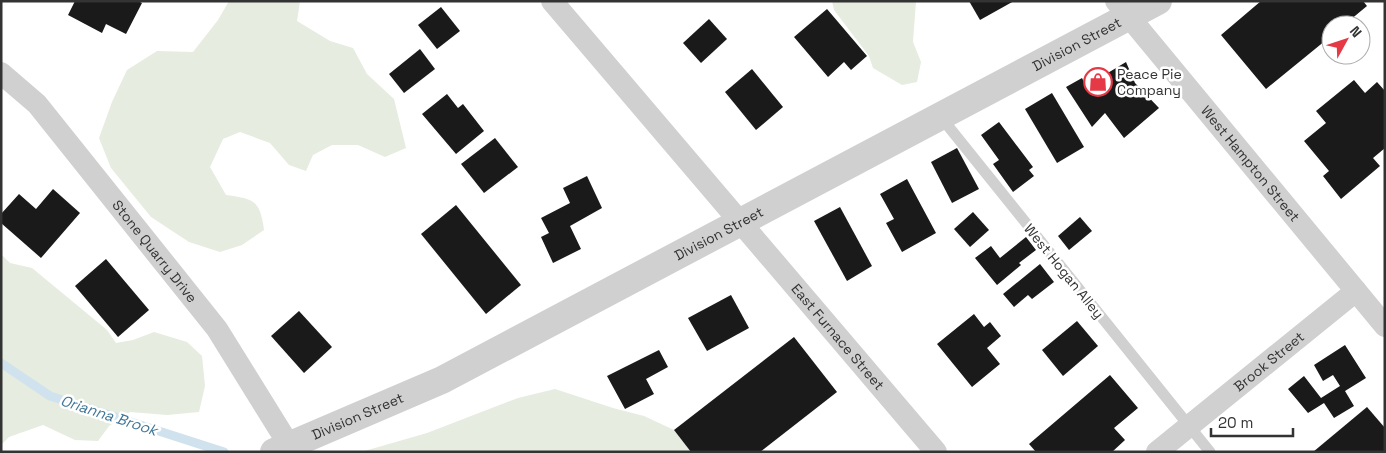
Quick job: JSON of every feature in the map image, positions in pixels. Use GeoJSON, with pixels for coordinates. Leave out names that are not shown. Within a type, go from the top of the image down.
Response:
{"type":"FeatureCollection","features":[{"type":"Feature","properties":{"kind":"street","name":"East Furnace Street"},"geometry":{"type":"LineString","coordinates":[[552,1],[936,452]]}},
{"type":"Feature","properties":{"kind":"street","name":"Division Street"},"geometry":{"type":"LineString","coordinates":[[282,448],[442,380],[940,116],[1123,9],[1158,1]]}},
{"type":"Feature","properties":{"kind":"street","name":"West Hampton Street"},"geometry":{"type":"LineString","coordinates":[[1123,9],[1385,326]]}},
{"type":"Feature","properties":{"kind":"street","name":"Stone Quarry Drive"},"geometry":{"type":"LineString","coordinates":[[1,73],[37,104],[217,329],[282,448]]}},
{"type":"Feature","properties":{"kind":"street","name":"Brook Street"},"geometry":{"type":"LineString","coordinates":[[1157,452],[1356,291]]}},
{"type":"Feature","properties":{"kind":"lane","name":"West Hogan Alley"},"geometry":{"type":"LineString","coordinates":[[940,116],[1210,452]]}},
{"type":"Feature","properties":{"kind":"shaded area"},"geometry":{"type":"Polygon","coordinates":[[[229,1],[300,1],[297,21],[330,41],[353,48],[367,74],[394,99],[406,148],[385,157],[358,145],[332,145],[313,155],[306,171],[289,165],[270,143],[240,132],[223,139],[210,167],[226,195],[254,202],[260,212],[264,230],[242,245],[220,252],[189,242],[151,217],[111,168],[99,138],[112,102],[127,70],[157,51],[193,52],[218,20],[229,1]]]}},
{"type":"Feature","properties":{"kind":"shaded area"},"geometry":{"type":"Polygon","coordinates":[[[832,1],[916,1],[913,42],[921,62],[917,82],[902,85],[873,68],[869,56],[834,10],[832,1]]]}},
{"type":"Feature","properties":{"kind":"shaded area"},"geometry":{"type":"Polygon","coordinates":[[[1,254],[10,263],[32,268],[107,330],[116,343],[133,340],[154,332],[187,342],[202,356],[205,386],[199,412],[167,415],[130,412],[109,426],[98,441],[75,440],[43,425],[9,437],[1,445],[1,254]]]}},
{"type":"Feature","properties":{"kind":"shaded area"},"geometry":{"type":"Polygon","coordinates":[[[555,389],[644,416],[674,430],[691,452],[361,452],[427,433],[518,398],[555,389]]]}},
{"type":"Feature","properties":{"kind":"building"},"geometry":{"type":"Polygon","coordinates":[[[75,1],[138,1],[142,3],[126,34],[106,24],[102,33],[68,15],[75,1]]]}},
{"type":"Feature","properties":{"kind":"building"},"geometry":{"type":"Polygon","coordinates":[[[969,1],[1014,1],[980,20],[969,1]]]}},
{"type":"Feature","properties":{"kind":"building"},"geometry":{"type":"Polygon","coordinates":[[[1261,1],[1363,1],[1367,6],[1356,15],[1321,15],[1321,44],[1266,89],[1221,35],[1261,1]]]}},
{"type":"Feature","properties":{"kind":"building"},"geometry":{"type":"Polygon","coordinates":[[[441,7],[460,31],[437,49],[418,25],[441,7]]]}},
{"type":"Feature","properties":{"kind":"building"},"geometry":{"type":"Polygon","coordinates":[[[827,9],[867,56],[851,70],[844,62],[828,77],[794,37],[827,9]]]}},
{"type":"Feature","properties":{"kind":"building"},"geometry":{"type":"Polygon","coordinates":[[[709,19],[727,39],[701,63],[683,43],[709,19]]]}},
{"type":"Feature","properties":{"kind":"building"},"geometry":{"type":"Polygon","coordinates":[[[420,49],[435,69],[404,93],[389,74],[420,49]]]}},
{"type":"Feature","properties":{"kind":"building"},"geometry":{"type":"Polygon","coordinates":[[[1126,62],[1135,83],[1159,108],[1124,138],[1105,113],[1092,127],[1066,87],[1082,78],[1086,86],[1126,62]]]}},
{"type":"Feature","properties":{"kind":"building"},"geometry":{"type":"Polygon","coordinates":[[[752,69],[783,107],[756,130],[725,92],[752,69]]]}},
{"type":"Feature","properties":{"kind":"building"},"geometry":{"type":"Polygon","coordinates":[[[1354,80],[1365,93],[1377,82],[1385,91],[1385,148],[1373,158],[1380,166],[1341,199],[1323,176],[1329,171],[1304,141],[1326,123],[1316,111],[1354,80]]]}},
{"type":"Feature","properties":{"kind":"building"},"geometry":{"type":"Polygon","coordinates":[[[1052,93],[1084,147],[1057,163],[1025,109],[1052,93]]]}},
{"type":"Feature","properties":{"kind":"building"},"geometry":{"type":"Polygon","coordinates":[[[447,94],[458,108],[463,104],[484,131],[456,154],[422,114],[447,94]]]}},
{"type":"Feature","properties":{"kind":"building"},"geometry":{"type":"Polygon","coordinates":[[[999,122],[1033,167],[1029,170],[1034,176],[1013,192],[993,164],[999,160],[981,135],[999,122]]]}},
{"type":"Feature","properties":{"kind":"building"},"geometry":{"type":"Polygon","coordinates":[[[495,138],[518,167],[484,193],[461,164],[495,138]]]}},
{"type":"Feature","properties":{"kind":"building"},"geometry":{"type":"Polygon","coordinates":[[[957,148],[979,189],[952,203],[931,162],[957,148]]]}},
{"type":"Feature","properties":{"kind":"building"},"geometry":{"type":"Polygon","coordinates":[[[587,176],[602,208],[570,226],[581,249],[553,263],[541,237],[549,233],[541,218],[570,203],[563,188],[587,176]]]}},
{"type":"Feature","properties":{"kind":"building"},"geometry":{"type":"Polygon","coordinates":[[[907,179],[936,233],[902,252],[886,223],[894,219],[880,194],[907,179]]]}},
{"type":"Feature","properties":{"kind":"building"},"geometry":{"type":"Polygon","coordinates":[[[53,189],[80,213],[41,258],[1,223],[1,214],[19,194],[36,209],[53,189]]]}},
{"type":"Feature","properties":{"kind":"building"},"geometry":{"type":"Polygon","coordinates":[[[456,205],[521,285],[486,314],[421,234],[456,205]]]}},
{"type":"Feature","properties":{"kind":"building"},"geometry":{"type":"Polygon","coordinates":[[[840,207],[872,266],[847,281],[814,221],[840,207]]]}},
{"type":"Feature","properties":{"kind":"building"},"geometry":{"type":"Polygon","coordinates":[[[973,212],[989,230],[970,247],[954,229],[973,212]]]}},
{"type":"Feature","properties":{"kind":"building"},"geometry":{"type":"Polygon","coordinates":[[[1080,217],[1092,231],[1069,250],[1058,236],[1080,217]]]}},
{"type":"Feature","properties":{"kind":"building"},"geometry":{"type":"Polygon","coordinates":[[[1026,237],[1036,250],[1019,263],[1021,265],[997,285],[975,258],[991,246],[1000,258],[1026,237]]]}},
{"type":"Feature","properties":{"kind":"building"},"geometry":{"type":"Polygon","coordinates":[[[106,259],[149,310],[118,337],[75,286],[106,259]]]}},
{"type":"Feature","properties":{"kind":"building"},"geometry":{"type":"Polygon","coordinates":[[[1040,264],[1054,282],[1032,299],[1028,295],[1014,307],[1003,294],[1040,264]]]}},
{"type":"Feature","properties":{"kind":"building"},"geometry":{"type":"Polygon","coordinates":[[[731,295],[749,328],[707,351],[688,318],[731,295]]]}},
{"type":"Feature","properties":{"kind":"building"},"geometry":{"type":"Polygon","coordinates":[[[299,311],[332,347],[304,373],[271,336],[299,311]]]}},
{"type":"Feature","properties":{"kind":"building"},"geometry":{"type":"Polygon","coordinates":[[[974,314],[984,327],[990,322],[1001,336],[987,348],[1000,364],[972,387],[937,344],[974,314]]]}},
{"type":"Feature","properties":{"kind":"building"},"geometry":{"type":"Polygon","coordinates":[[[1077,321],[1098,346],[1063,376],[1042,350],[1077,321]]]}},
{"type":"Feature","properties":{"kind":"building"},"geometry":{"type":"Polygon","coordinates":[[[794,337],[837,392],[760,452],[691,452],[674,430],[794,337]]]}},
{"type":"Feature","properties":{"kind":"building"},"geometry":{"type":"Polygon","coordinates":[[[1345,345],[1366,378],[1345,391],[1354,406],[1334,418],[1324,403],[1308,413],[1288,389],[1304,376],[1321,398],[1340,386],[1333,375],[1323,381],[1314,365],[1345,345]]]}},
{"type":"Feature","properties":{"kind":"building"},"geometry":{"type":"Polygon","coordinates":[[[659,350],[668,367],[646,379],[654,394],[625,409],[607,376],[659,350]]]}},
{"type":"Feature","properties":{"kind":"building"},"geometry":{"type":"Polygon","coordinates":[[[1110,375],[1138,408],[1114,428],[1125,440],[1112,452],[1036,452],[1029,444],[1110,375]]]}},
{"type":"Feature","properties":{"kind":"building"},"geometry":{"type":"Polygon","coordinates":[[[1367,407],[1385,428],[1385,452],[1313,452],[1367,407]]]}},
{"type":"Feature","properties":{"kind":"waterway","name":"Orianna Brook"},"geometry":{"type":"LineString","coordinates":[[1,363],[50,396],[224,452]]}},
{"type":"Feature","properties":{"kind":"place","name":"Peace Pie Company"},"geometry":{"type":"Point","coordinates":[1098,82]}}]}
